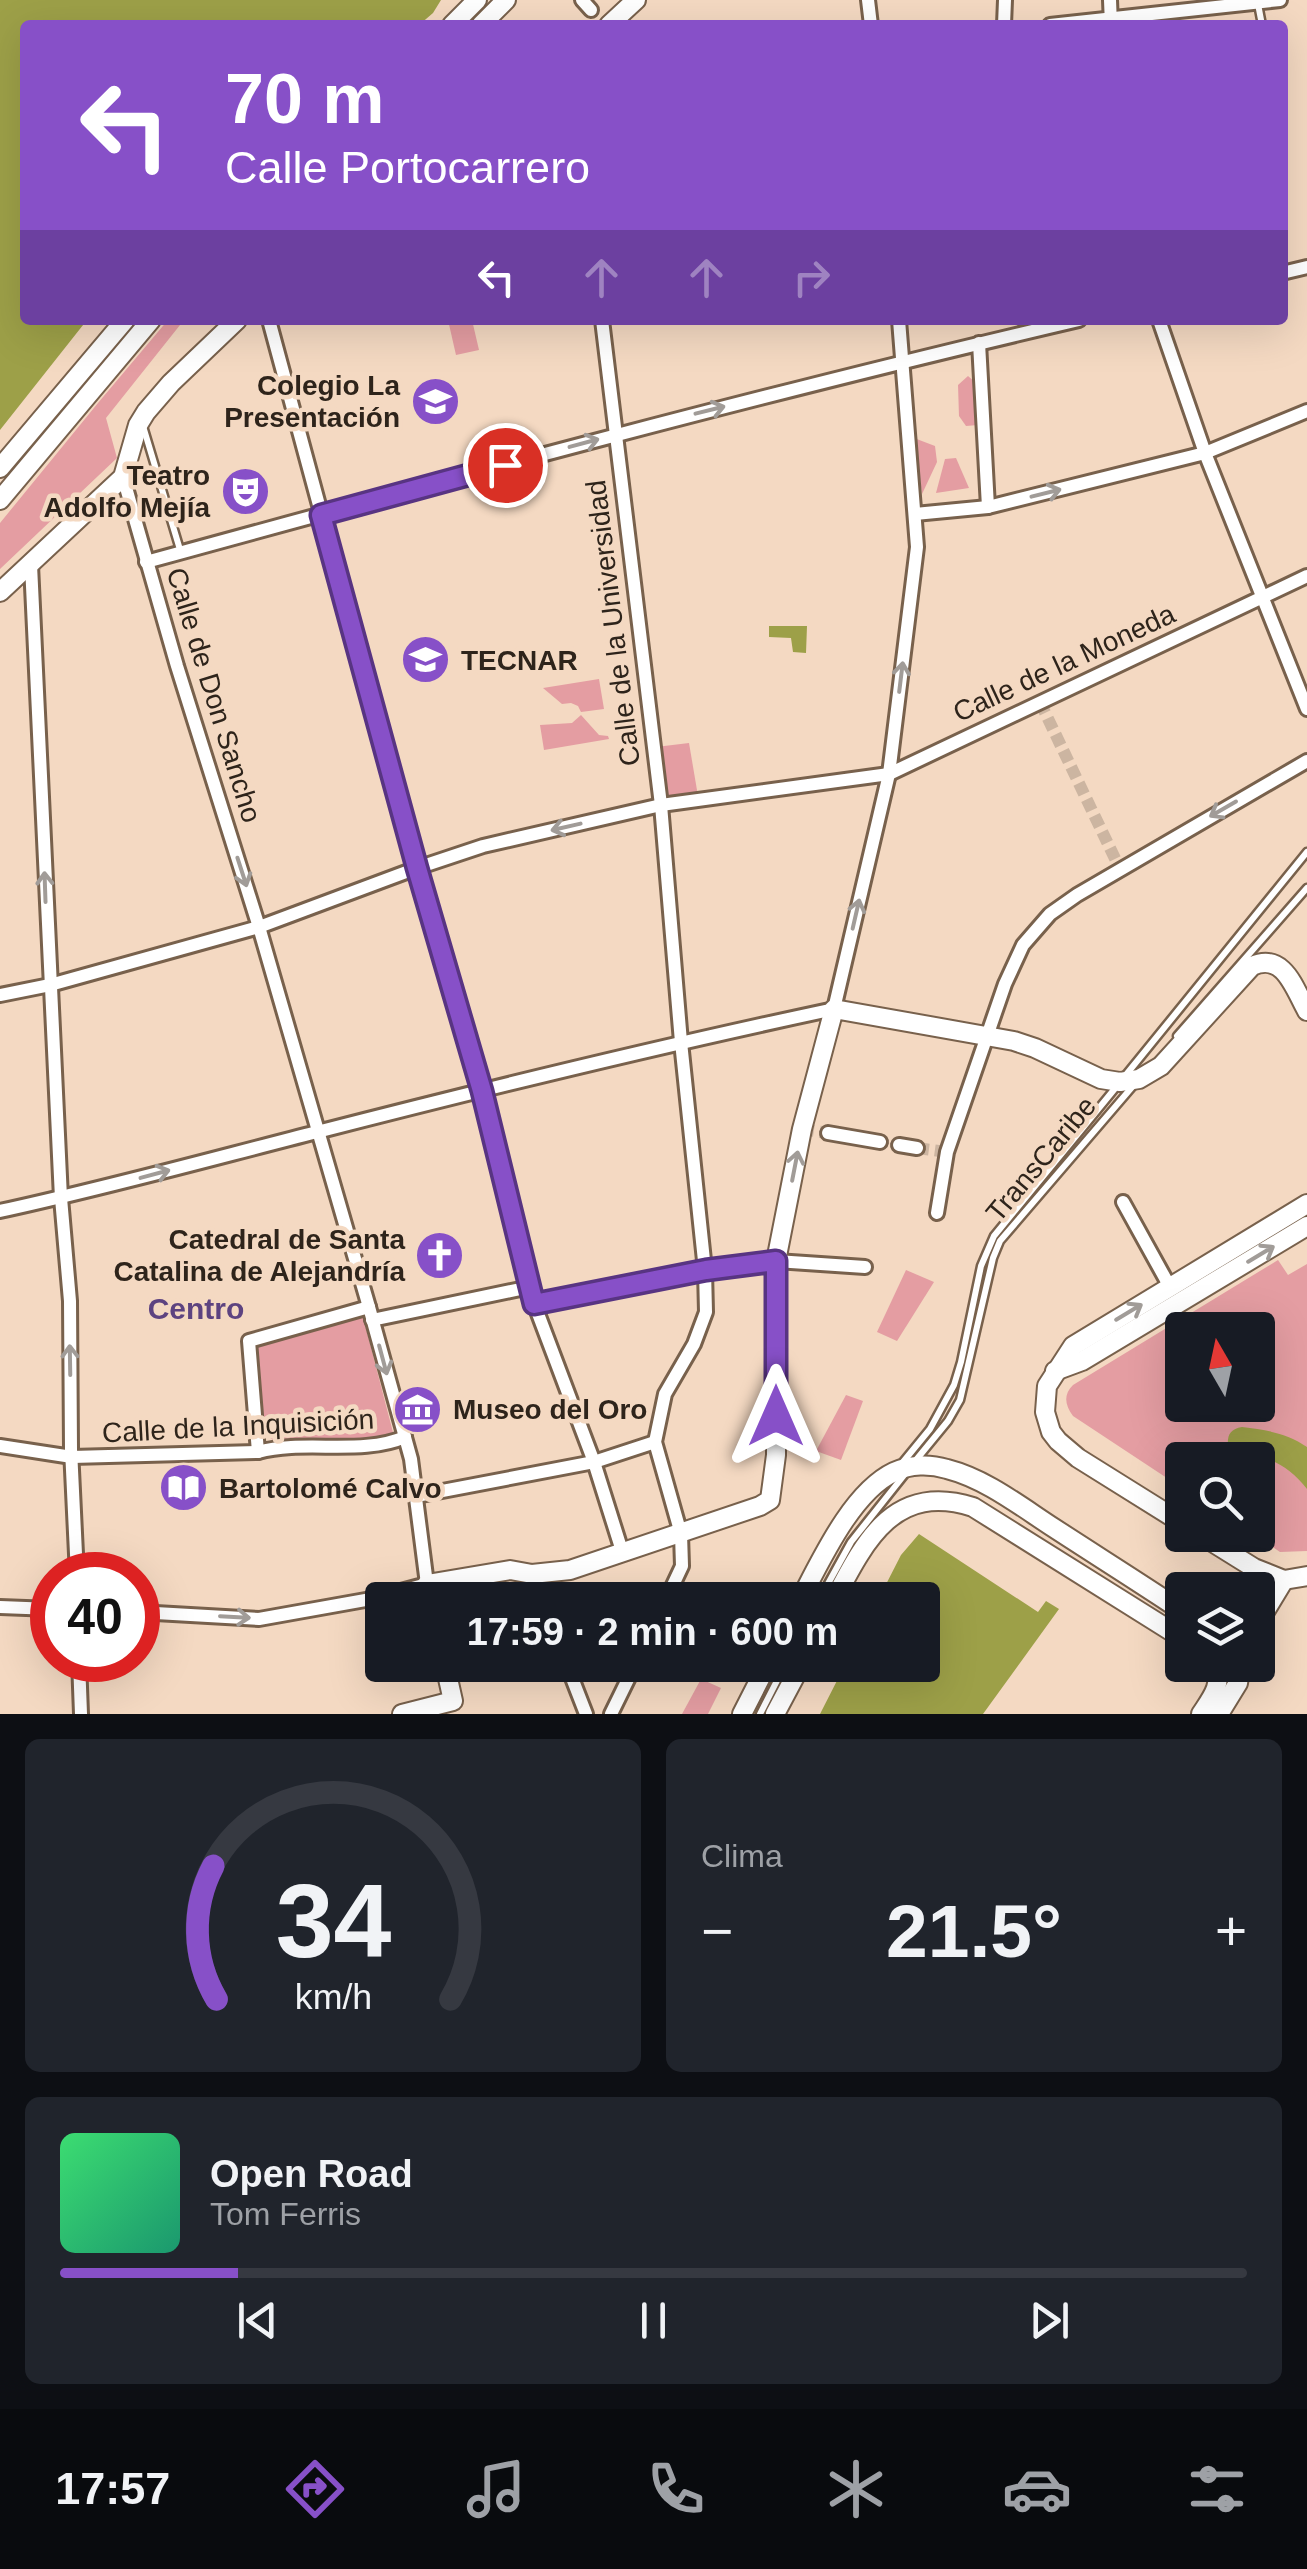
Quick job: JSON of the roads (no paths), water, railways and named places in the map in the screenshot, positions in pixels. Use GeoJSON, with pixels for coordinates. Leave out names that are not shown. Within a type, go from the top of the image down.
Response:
{"type":"FeatureCollection","features":[{"type":"Feature","properties":{"kind":"main road"},"geometry":{"type":"LineString","coordinates":[[457,20],[477,0]]}},
{"type":"Feature","properties":{"kind":"main road"},"geometry":{"type":"LineString","coordinates":[[486,20],[506,0]]}},
{"type":"Feature","properties":{"kind":"main road"},"geometry":{"type":"LineString","coordinates":[[598,16],[636,0]]}},
{"type":"Feature","properties":{"kind":"main road"},"geometry":{"type":"LineString","coordinates":[[0,468],[121,325]]}},
{"type":"Feature","properties":{"kind":"main road"},"geometry":{"type":"LineString","coordinates":[[0,500],[147,325]]}},
{"type":"Feature","properties":{"kind":"main road"},"geometry":{"type":"LineString","coordinates":[[0,592],[122,477],[142,420],[171,382],[232,325]]}},
{"type":"Feature","properties":{"kind":"main road"},"geometry":{"type":"LineString","coordinates":[[465,1582],[510,1570],[532,1574],[570,1570],[770,1500],[776,1455],[776,1261],[802,1129],[834,1009],[989,1035],[1035,1048],[1101,1079],[1130,1080],[1161,1066],[1252,966],[1270,961],[1277,964],[1307,1012]]}},
{"type":"Feature","properties":{"kind":"main road"},"geometry":{"type":"LineString","coordinates":[[1165,1512],[1078,1458],[1058,1440],[1047,1422],[1047,1386],[1073,1346],[1307,1204]]}},
{"type":"Feature","properties":{"kind":"main road"},"geometry":{"type":"LineString","coordinates":[[1055,1372],[1082,1362],[1307,1226]]}},
{"type":"Feature","properties":{"kind":"main road"},"geometry":{"type":"LineString","coordinates":[[809,1582],[848,1516],[889,1474],[911,1466],[943,1468],[984,1482],[1165,1600]]}},
{"type":"Feature","properties":{"kind":"main road"},"geometry":{"type":"LineString","coordinates":[[843,1582],[881,1524],[923,1502],[957,1502],[973,1507],[1165,1627]]}},
{"type":"Feature","properties":{"kind":"main road"},"geometry":{"type":"LineString","coordinates":[[1229,1552],[1284,1580],[1307,1576]]}},
{"type":"Feature","properties":{"kind":"main road"},"geometry":{"type":"LineString","coordinates":[[1275,1595],[1284,1580]]}},
{"type":"Feature","properties":{"kind":"main road"},"geometry":{"type":"LineString","coordinates":[[402,1714],[454,1708],[449,1682]]}},
{"type":"Feature","properties":{"kind":"main road"},"geometry":{"type":"LineString","coordinates":[[742,1714],[758,1682]]}},
{"type":"Feature","properties":{"kind":"main road"},"geometry":{"type":"LineString","coordinates":[[775,1714],[791,1682]]}},
{"type":"Feature","properties":{"kind":"main road"},"geometry":{"type":"LineString","coordinates":[[1200,1714],[1218,1682]]}},
{"type":"Feature","properties":{"kind":"main road"},"geometry":{"type":"LineString","coordinates":[[1219,1714],[1238,1682]]}},
{"type":"Feature","properties":{"kind":"street"},"geometry":{"type":"LineString","coordinates":[[1126,20],[1280,0]]}},
{"type":"Feature","properties":{"kind":"street"},"geometry":{"type":"LineString","coordinates":[[270,325],[417,868],[482,1091],[534,1304],[594,1462],[622,1551]]}},
{"type":"Feature","properties":{"kind":"street","name":"Calle de la Universidad"},"geometry":{"type":"LineString","coordinates":[[603,325],[661,805],[706,1270],[706,1312],[694,1344],[665,1394],[655,1442]]}},
{"type":"Feature","properties":{"kind":"street"},"geometry":{"type":"LineString","coordinates":[[0,1211],[681,1042],[834,1009],[889,774],[917,547],[899,325]]}},
{"type":"Feature","properties":{"kind":"street"},"geometry":{"type":"LineString","coordinates":[[999,338],[1000,325]]}},
{"type":"Feature","properties":{"kind":"street"},"geometry":{"type":"LineString","coordinates":[[146,562],[616,434],[1058,325]]}},
{"type":"Feature","properties":{"kind":"street"},"geometry":{"type":"LineString","coordinates":[[1161,325],[1204,453],[1307,708]]}},
{"type":"Feature","properties":{"kind":"street"},"geometry":{"type":"LineString","coordinates":[[978,344],[988,507]]}},
{"type":"Feature","properties":{"kind":"street"},"geometry":{"type":"LineString","coordinates":[[915,514],[988,507],[1204,453],[1307,411]]}},
{"type":"Feature","properties":{"kind":"street","name":"Calle de Don Sancho"},"geometry":{"type":"LineString","coordinates":[[122,477],[260,927],[411,1459],[427,1582]]}},
{"type":"Feature","properties":{"kind":"street"},"geometry":{"type":"LineString","coordinates":[[31,565],[60,1198],[70,1301],[75,1552]]}},
{"type":"Feature","properties":{"kind":"street","name":"Calle de la Moneda"},"geometry":{"type":"LineString","coordinates":[[0,996],[260,927],[483,846],[661,805],[889,774],[1307,576]]}},
{"type":"Feature","properties":{"kind":"street"},"geometry":{"type":"LineString","coordinates":[[937,1213],[947,1152],[1022,945],[1050,914],[1307,761]]}},
{"type":"Feature","properties":{"kind":"street"},"geometry":{"type":"LineString","coordinates":[[828,1133],[880,1142]]}},
{"type":"Feature","properties":{"kind":"street"},"geometry":{"type":"LineString","coordinates":[[898,1145],[918,1148]]}},
{"type":"Feature","properties":{"kind":"street"},"geometry":{"type":"LineString","coordinates":[[1124,1202],[1170,1287]]}},
{"type":"Feature","properties":{"kind":"street"},"geometry":{"type":"LineString","coordinates":[[534,1304],[706,1270],[776,1261],[865,1267]]}},
{"type":"Feature","properties":{"kind":"street"},"geometry":{"type":"LineString","coordinates":[[258,1452],[249,1341],[371,1314],[530,1287]]}},
{"type":"Feature","properties":{"kind":"street","name":"Calle de la Inquisición"},"geometry":{"type":"LineString","coordinates":[[0,1446],[72,1458],[388,1444],[404,1437]]}},
{"type":"Feature","properties":{"kind":"street"},"geometry":{"type":"LineString","coordinates":[[416,1496],[594,1462],[655,1442],[681,1534],[682,1566],[674,1582]]}},
{"type":"Feature","properties":{"kind":"street"},"geometry":{"type":"LineString","coordinates":[[532,1574],[535,1582]]}},
{"type":"Feature","properties":{"kind":"street"},"geometry":{"type":"LineString","coordinates":[[160,1613],[259,1618],[365,1600]]}},
{"type":"Feature","properties":{"kind":"street"},"geometry":{"type":"LineString","coordinates":[[0,1607],[30,1608]]}},
{"type":"Feature","properties":{"kind":"street"},"geometry":{"type":"LineString","coordinates":[[80,1682],[81,1714]]}},
{"type":"Feature","properties":{"kind":"street"},"geometry":{"type":"LineString","coordinates":[[574,1682],[586,1714]]}},
{"type":"Feature","properties":{"kind":"street"},"geometry":{"type":"LineString","coordinates":[[611,1714],[627,1682]]}},
{"type":"Feature","properties":{"kind":"lane"},"geometry":{"type":"LineString","coordinates":[[1258,3],[1261,20]]}},
{"type":"Feature","properties":{"kind":"lane"},"geometry":{"type":"LineString","coordinates":[[142,420],[181,553]]}},
{"type":"Feature","properties":{"kind":"lane","name":"TransCaribe"},"geometry":{"type":"LineString","coordinates":[[828,1582],[851,1542],[960,1400],[1000,1240],[1307,852]]}},
{"type":"Feature","properties":{"kind":"lane","name":"TransCaribe"},"geometry":{"type":"LineString","coordinates":[[889,1474],[930,1430],[954,1385],[981,1266],[994,1236],[1130,1080],[1307,888]]}},
{"type":"Feature","properties":{"kind":"lane"},"geometry":{"type":"LineString","coordinates":[[760,1714],[776,1682]]}},
{"type":"Feature","properties":{"kind":"tunnel"},"geometry":{"type":"LineString","coordinates":[[1040,702],[1120,869]]}},
{"type":"Feature","properties":{"kind":"tunnel"},"geometry":{"type":"LineString","coordinates":[[802,1129],[828,1133]]}},
{"type":"Feature","properties":{"kind":"tunnel"},"geometry":{"type":"LineString","coordinates":[[917,1148],[947,1152]]}},
{"type":"Feature","properties":{"kind":"place","name":"Colegio La Presentación"},"geometry":{"type":"Point","coordinates":[435,401]}},
{"type":"Feature","properties":{"kind":"place","name":"Teatro Adolfo Mejía"},"geometry":{"type":"Point","coordinates":[245,491]}},
{"type":"Feature","properties":{"kind":"place","name":"TECNAR"},"geometry":{"type":"Point","coordinates":[426,660]}},
{"type":"Feature","properties":{"kind":"place","name":"Catedral de Santa Catalina de Alejandría"},"geometry":{"type":"Point","coordinates":[440,1255]}},
{"type":"Feature","properties":{"kind":"place","name":"Museo del Oro"},"geometry":{"type":"Point","coordinates":[418,1409]}},
{"type":"Feature","properties":{"kind":"place","name":"Bartolomé Calvo"},"geometry":{"type":"Point","coordinates":[184,1488]}},
{"type":"Feature","properties":{"kind":"district","name":"Centro"},"geometry":{"type":"Point","coordinates":[196,1308]}}]}
